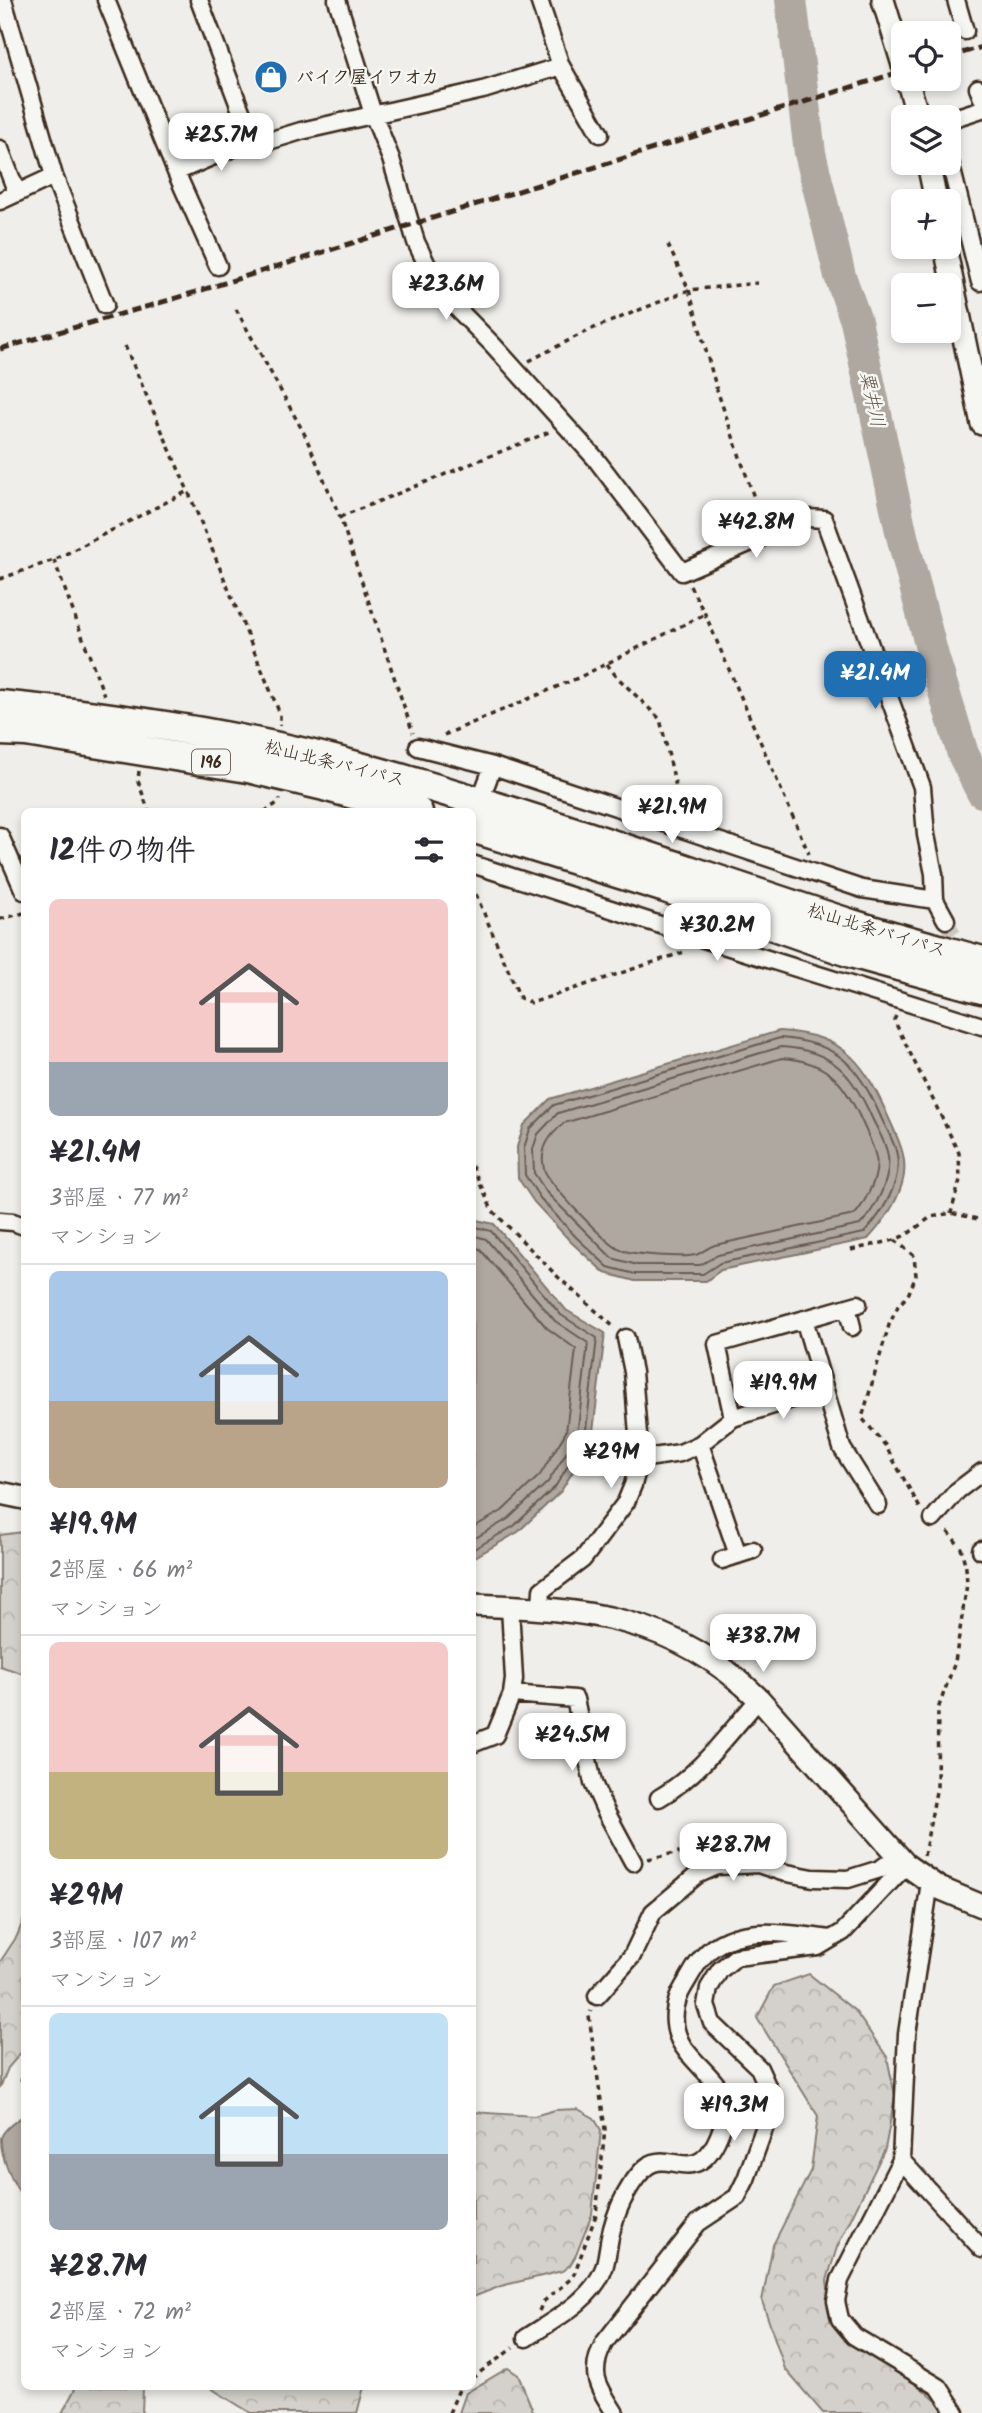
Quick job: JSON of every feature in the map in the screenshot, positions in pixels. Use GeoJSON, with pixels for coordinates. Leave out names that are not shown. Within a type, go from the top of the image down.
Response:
{"type":"FeatureCollection","features":[{"type":"Feature","properties":{"kind":"highway","name":"松山北条バイパス"},"geometry":{"type":"LineString","coordinates":[[0,705],[103,716],[278,748],[357,766],[468,808]]}},
{"type":"Feature","properties":{"kind":"highway","name":"松山北条バイパス"},"geometry":{"type":"LineString","coordinates":[[0,731],[26,732],[140,750],[287,777],[403,808]]}},
{"type":"Feature","properties":{"kind":"highway","name":"松山北条バイパス"},"geometry":{"type":"LineString","coordinates":[[476,811],[982,961]]}},
{"type":"Feature","properties":{"kind":"highway","name":"松山北条バイパス"},"geometry":{"type":"LineString","coordinates":[[476,829],[666,888],[852,953],[982,989]]}},
{"type":"Feature","properties":{"kind":"street"},"geometry":{"type":"LineString","coordinates":[[3,0],[54,176],[105,305]]}},
{"type":"Feature","properties":{"kind":"street"},"geometry":{"type":"LineString","coordinates":[[106,0],[218,267]]}},
{"type":"Feature","properties":{"kind":"street"},"geometry":{"type":"LineString","coordinates":[[199,0],[252,140]]}},
{"type":"Feature","properties":{"kind":"street"},"geometry":{"type":"LineString","coordinates":[[337,0],[416,242],[439,290],[596,458],[682,572],[807,518],[824,519],[922,787],[935,900],[946,920]]}},
{"type":"Feature","properties":{"kind":"street"},"geometry":{"type":"LineString","coordinates":[[539,0],[561,66],[600,134]]}},
{"type":"Feature","properties":{"kind":"street"},"geometry":{"type":"LineString","coordinates":[[883,0],[891,26]]}},
{"type":"Feature","properties":{"kind":"street"},"geometry":{"type":"LineString","coordinates":[[956,0],[965,31]]}},
{"type":"Feature","properties":{"kind":"street"},"geometry":{"type":"LineString","coordinates":[[176,172],[252,140],[262,143],[301,131],[483,90],[561,66]]}},
{"type":"Feature","properties":{"kind":"street"},"geometry":{"type":"LineString","coordinates":[[961,116],[982,109]]}},
{"type":"Feature","properties":{"kind":"street"},"geometry":{"type":"LineString","coordinates":[[0,149],[17,193]]}},
{"type":"Feature","properties":{"kind":"street"},"geometry":{"type":"LineString","coordinates":[[953,175],[981,286]]}},
{"type":"Feature","properties":{"kind":"street"},"geometry":{"type":"LineString","coordinates":[[0,201],[54,176]]}},
{"type":"Feature","properties":{"kind":"street"},"geometry":{"type":"LineString","coordinates":[[948,259],[982,424]]}},
{"type":"Feature","properties":{"kind":"street"},"geometry":{"type":"LineString","coordinates":[[418,747],[493,766],[862,889],[935,900]]}},
{"type":"Feature","properties":{"kind":"street"},"geometry":{"type":"LineString","coordinates":[[476,811],[493,766]]}},
{"type":"Feature","properties":{"kind":"street"},"geometry":{"type":"LineString","coordinates":[[0,836],[21,884]]}},
{"type":"Feature","properties":{"kind":"street"},"geometry":{"type":"LineString","coordinates":[[476,865],[982,1026]]}},
{"type":"Feature","properties":{"kind":"street"},"geometry":{"type":"LineString","coordinates":[[0,1221],[21,1225]]}},
{"type":"Feature","properties":{"kind":"street"},"geometry":{"type":"LineString","coordinates":[[733,1418],[717,1343],[853,1306],[852,1326]]}},
{"type":"Feature","properties":{"kind":"street"},"geometry":{"type":"LineString","coordinates":[[804,1320],[842,1448],[868,1500]]}},
{"type":"Feature","properties":{"kind":"street"},"geometry":{"type":"LineString","coordinates":[[541,1607],[542,1590],[583,1559],[626,1502],[640,1459],[633,1372],[626,1338]]}},
{"type":"Feature","properties":{"kind":"street"},"geometry":{"type":"LineString","coordinates":[[640,1459],[680,1453],[700,1444],[733,1418],[823,1389]]}},
{"type":"Feature","properties":{"kind":"street"},"geometry":{"type":"LineString","coordinates":[[700,1444],[738,1555]]}},
{"type":"Feature","properties":{"kind":"street"},"geometry":{"type":"LineString","coordinates":[[933,1519],[957,1491],[982,1472]]}},
{"type":"Feature","properties":{"kind":"street"},"geometry":{"type":"LineString","coordinates":[[0,1493],[21,1497]]}},
{"type":"Feature","properties":{"kind":"street"},"geometry":{"type":"LineString","coordinates":[[476,1605],[541,1607],[593,1613],[630,1622],[668,1636],[738,1679],[759,1699],[912,1869],[939,1888],[982,1906]]}},
{"type":"Feature","properties":{"kind":"street"},"geometry":{"type":"LineString","coordinates":[[476,1742],[495,1735],[512,1694],[514,1679],[510,1607]]}},
{"type":"Feature","properties":{"kind":"street"},"geometry":{"type":"LineString","coordinates":[[512,1694],[575,1699],[593,1783],[633,1862]]}},
{"type":"Feature","properties":{"kind":"street"},"geometry":{"type":"LineString","coordinates":[[660,1798],[693,1774],[759,1699]]}},
{"type":"Feature","properties":{"kind":"street"},"geometry":{"type":"LineString","coordinates":[[597,1996],[632,1956],[653,1912],[697,1875],[717,1866],[758,1864],[813,1878],[848,1879],[880,1869],[912,1869]]}},
{"type":"Feature","properties":{"kind":"street"},"geometry":{"type":"LineString","coordinates":[[615,2413],[599,2387],[595,2361],[604,2343],[698,2223],[737,2197],[770,2112],[769,2090],[759,2068],[712,2023],[706,2005],[709,1988],[720,1970],[736,1957],[818,1947],[852,1923],[912,1869]]}},
{"type":"Feature","properties":{"kind":"street"},"geometry":{"type":"LineString","coordinates":[[912,1869],[901,2160],[840,2280],[836,2301],[840,2319],[854,2336],[939,2387],[956,2413]]}},
{"type":"Feature","properties":{"kind":"street"},"geometry":{"type":"LineString","coordinates":[[526,2338],[574,2305],[592,2289],[604,2269],[616,2214],[643,2169],[654,2163],[696,2165],[705,2160],[711,2152],[726,2114],[727,2103],[722,2091],[695,2063],[680,2041],[674,2016],[678,1996],[699,1961],[713,1948],[733,1937],[762,1932],[831,1939]]}},
{"type":"Feature","properties":{"kind":"street"},"geometry":{"type":"LineString","coordinates":[[901,2160],[982,2249]]}},
{"type":"Feature","properties":{"kind":"path"},"geometry":{"type":"LineString","coordinates":[[668,245],[689,290],[717,390],[767,536]]}},
{"type":"Feature","properties":{"kind":"path"},"geometry":{"type":"LineString","coordinates":[[515,369],[587,331],[689,290],[757,283]]}},
{"type":"Feature","properties":{"kind":"path"},"geometry":{"type":"LineString","coordinates":[[236,309],[305,435],[340,517],[418,747],[607,664],[705,614]]}},
{"type":"Feature","properties":{"kind":"path"},"geometry":{"type":"LineString","coordinates":[[125,346],[280,714],[278,748]]}},
{"type":"Feature","properties":{"kind":"path"},"geometry":{"type":"LineString","coordinates":[[340,517],[566,425]]}},
{"type":"Feature","properties":{"kind":"path"},"geometry":{"type":"LineString","coordinates":[[0,579],[54,560],[188,491]]}},
{"type":"Feature","properties":{"kind":"path"},"geometry":{"type":"LineString","coordinates":[[54,560],[104,692],[103,716]]}},
{"type":"Feature","properties":{"kind":"path"},"geometry":{"type":"LineString","coordinates":[[682,572],[705,614],[804,841],[815,873]]}},
{"type":"Feature","properties":{"kind":"path"},"geometry":{"type":"LineString","coordinates":[[607,664],[660,719],[685,829]]}},
{"type":"Feature","properties":{"kind":"path"},"geometry":{"type":"LineString","coordinates":[[140,750],[138,781],[148,808]]}},
{"type":"Feature","properties":{"kind":"path"},"geometry":{"type":"LineString","coordinates":[[476,895],[520,998],[525,1002],[531,1003],[713,942]]}},
{"type":"Feature","properties":{"kind":"path"},"geometry":{"type":"LineString","coordinates":[[0,919],[21,914]]}},
{"type":"Feature","properties":{"kind":"path"},"geometry":{"type":"LineString","coordinates":[[902,1001],[894,1020],[959,1153],[960,1180],[951,1213]]}},
{"type":"Feature","properties":{"kind":"path"},"geometry":{"type":"LineString","coordinates":[[476,1175],[492,1210],[558,1276],[626,1338]]}},
{"type":"Feature","properties":{"kind":"path"},"geometry":{"type":"LineString","coordinates":[[851,1250],[895,1240],[931,1217],[951,1213],[982,1220]]}},
{"type":"Feature","properties":{"kind":"path"},"geometry":{"type":"LineString","coordinates":[[895,1240],[914,1256],[916,1276],[908,1295],[898,1306],[889,1325],[862,1418],[885,1446],[920,1510],[946,1529],[961,1548],[967,1584],[955,1662],[938,1709],[937,1786],[923,1860],[912,1869]]}},
{"type":"Feature","properties":{"kind":"path"},"geometry":{"type":"LineString","coordinates":[[633,1862],[680,1852],[697,1875]]}},
{"type":"Feature","properties":{"kind":"path"},"geometry":{"type":"LineString","coordinates":[[476,2375],[526,2338],[543,2302],[573,2277],[596,2215],[605,2129],[589,2016],[597,1996]]}},
{"type":"Feature","properties":{"kind":"path"},"geometry":{"type":"LineString","coordinates":[[449,2413],[459,2390]]}},
{"type":"Feature","properties":{"kind":"green space"},"geometry":{"type":"Polygon","coordinates":[[[21,1532],[21,1673],[0,1666],[0,1535],[21,1532]]]}},
{"type":"Feature","properties":{"kind":"green space"},"geometry":{"type":"Polygon","coordinates":[[[21,1926],[21,2053],[8,2068],[0,2088],[0,1962],[21,1926]]]}},
{"type":"Feature","properties":{"kind":"green space"},"geometry":{"type":"Polygon","coordinates":[[[809,1974],[855,2011],[887,2057],[895,2096],[885,2149],[837,2247],[827,2280],[830,2304],[853,2339],[919,2386],[950,2413],[823,2413],[785,2369],[762,2301],[773,2245],[811,2170],[818,2116],[757,2018],[774,1986],[809,1974]]]}},
{"type":"Feature","properties":{"kind":"green space"},"geometry":{"type":"Polygon","coordinates":[[[578,2109],[594,2118],[601,2130],[592,2214],[576,2255],[562,2271],[501,2286],[476,2296],[476,2112],[534,2116],[555,2110],[578,2109]]]}},
{"type":"Feature","properties":{"kind":"green space"},"geometry":{"type":"Polygon","coordinates":[[[508,2368],[518,2375],[534,2413],[459,2413],[466,2393],[476,2390],[476,2387],[508,2368]]]}},
{"type":"Feature","properties":{"kind":"green space"},"geometry":{"type":"Polygon","coordinates":[[[74,2390],[143,2390],[142,2413],[62,2413],[74,2390]]]}},
{"type":"Feature","properties":{"kind":"green space"},"geometry":{"type":"Polygon","coordinates":[[[214,2390],[363,2390],[357,2413],[251,2413],[214,2390]]]}},
{"type":"Feature","properties":{"kind":"water"},"geometry":{"type":"Polygon","coordinates":[[[779,1031],[822,1039],[851,1056],[872,1084],[894,1130],[904,1160],[904,1176],[888,1213],[868,1239],[721,1270],[706,1281],[635,1281],[605,1273],[571,1242],[534,1202],[518,1178],[517,1147],[524,1125],[550,1099],[779,1031]]]}},
{"type":"Feature","properties":{"kind":"water"},"geometry":{"type":"Polygon","coordinates":[[[476,1220],[494,1224],[566,1310],[605,1333],[592,1440],[561,1491],[518,1532],[476,1556],[476,1220]]]}},
{"type":"Feature","properties":{"kind":"water"},"geometry":{"type":"Polygon","coordinates":[[[21,2117],[21,2194],[8,2170],[3,2153],[1,2138],[21,2117]]]}},
{"type":"Feature","properties":{"kind":"waterway","name":"粟井川"},"geometry":{"type":"LineString","coordinates":[[791,0],[810,153],[840,276],[856,321],[902,536],[933,656],[963,754],[982,792]]}},
{"type":"Feature","properties":{"kind":"tunnel"},"geometry":{"type":"LineString","coordinates":[[946,920],[963,956]]}},
{"type":"Feature","properties":{"kind":"railway"},"geometry":{"type":"LineString","coordinates":[[961,53],[982,47]]}},
{"type":"Feature","properties":{"kind":"railway"},"geometry":{"type":"LineString","coordinates":[[0,349],[173,299],[891,75]]}},
{"type":"Feature","properties":{"kind":"place","name":"バイク屋イワオカ"},"geometry":{"type":"Point","coordinates":[271,77]}}]}
